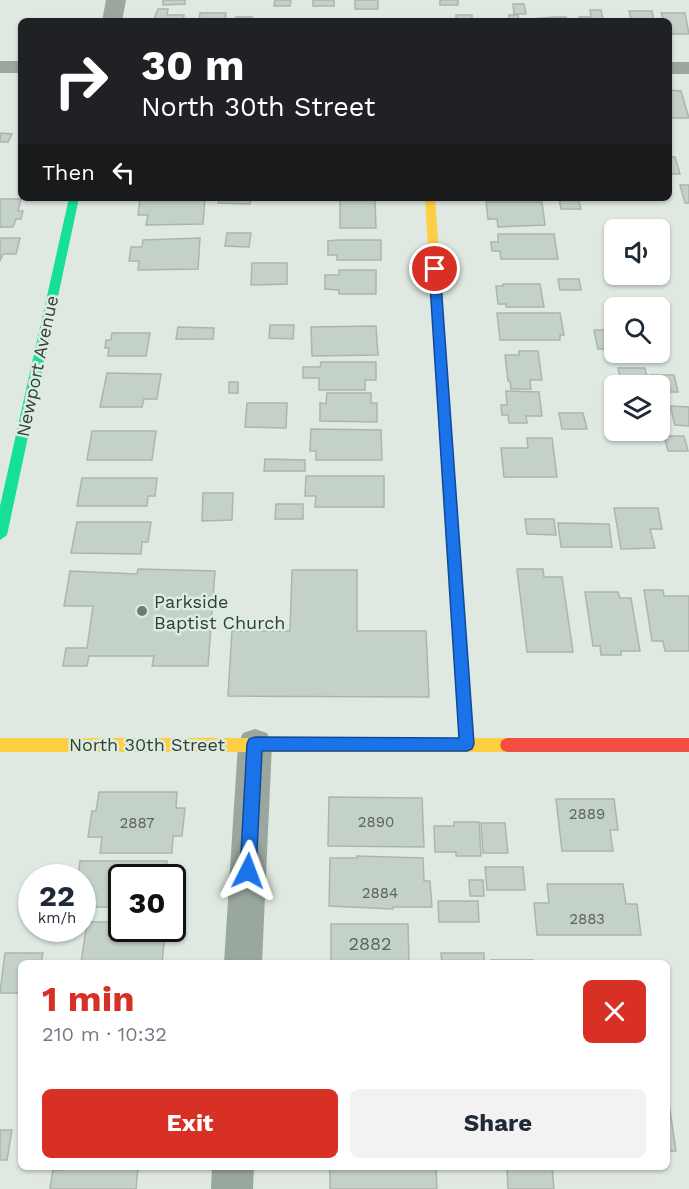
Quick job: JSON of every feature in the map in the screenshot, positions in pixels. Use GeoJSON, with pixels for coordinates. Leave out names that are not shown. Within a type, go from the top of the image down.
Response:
{"type":"FeatureCollection","features":[{"type":"Feature","properties":{"kind":"main road","name":"Newport Avenue"},"geometry":{"type":"LineString","coordinates":[[0,534],[73,201]]}},
{"type":"Feature","properties":{"kind":"main road"},"geometry":{"type":"LineString","coordinates":[[430,201],[467,744]]}},
{"type":"Feature","properties":{"kind":"main road","name":"North 30th Street"},"geometry":{"type":"LineString","coordinates":[[0,745],[689,745]]}},
{"type":"Feature","properties":{"kind":"street"},"geometry":{"type":"LineString","coordinates":[[113,18],[116,0]]}},
{"type":"Feature","properties":{"kind":"street"},"geometry":{"type":"LineString","coordinates":[[0,67],[18,67]]}},
{"type":"Feature","properties":{"kind":"street"},"geometry":{"type":"LineString","coordinates":[[672,68],[689,68]]}},
{"type":"Feature","properties":{"kind":"street"},"geometry":{"type":"LineString","coordinates":[[243,960],[255,744]]}},
{"type":"Feature","properties":{"kind":"street"},"geometry":{"type":"LineString","coordinates":[[232,1189],[233,1170]]}},
{"type":"Feature","properties":{"kind":"building"},"geometry":{"type":"Polygon","coordinates":[[[163,0],[185,0],[185,4],[163,5],[163,0]]]}},
{"type":"Feature","properties":{"kind":"building"},"geometry":{"type":"Polygon","coordinates":[[[275,0],[291,0],[290,6],[274,6],[275,0]]]}},
{"type":"Feature","properties":{"kind":"building"},"geometry":{"type":"Polygon","coordinates":[[[313,0],[334,0],[334,6],[313,6],[313,0]]]}},
{"type":"Feature","properties":{"kind":"building"},"geometry":{"type":"Polygon","coordinates":[[[355,0],[378,0],[378,9],[355,9],[355,0]]]}},
{"type":"Feature","properties":{"kind":"building"},"geometry":{"type":"Polygon","coordinates":[[[440,0],[458,0],[458,5],[440,5],[440,0]]]}},
{"type":"Feature","properties":{"kind":"building"},"geometry":{"type":"Polygon","coordinates":[[[513,4],[524,4],[526,14],[514,14],[513,4]]]}},
{"type":"Feature","properties":{"kind":"building"},"geometry":{"type":"Polygon","coordinates":[[[158,9],[168,9],[167,15],[184,15],[184,18],[154,18],[158,9]]]}},
{"type":"Feature","properties":{"kind":"building"},"geometry":{"type":"Polygon","coordinates":[[[590,10],[601,10],[603,18],[579,17],[591,17],[590,10]]]}},
{"type":"Feature","properties":{"kind":"building"},"geometry":{"type":"Polygon","coordinates":[[[629,11],[652,11],[653,18],[631,18],[629,11]]]}},
{"type":"Feature","properties":{"kind":"building"},"geometry":{"type":"Polygon","coordinates":[[[200,13],[226,13],[225,18],[199,18],[200,13]]]}},
{"type":"Feature","properties":{"kind":"building"},"geometry":{"type":"Polygon","coordinates":[[[661,13],[685,13],[689,34],[672,34],[672,18],[663,18],[661,13]]]}},
{"type":"Feature","properties":{"kind":"building"},"geometry":{"type":"Polygon","coordinates":[[[456,15],[472,15],[472,18],[456,18],[456,15]]]}},
{"type":"Feature","properties":{"kind":"building"},"geometry":{"type":"Polygon","coordinates":[[[509,15],[518,15],[518,18],[509,18],[509,15]]]}},
{"type":"Feature","properties":{"kind":"building"},"geometry":{"type":"Polygon","coordinates":[[[672,90],[681,91],[689,118],[672,118],[672,90]]]}},
{"type":"Feature","properties":{"kind":"building"},"geometry":{"type":"Polygon","coordinates":[[[1,133],[12,134],[8,142],[0,142],[1,133]]]}},
{"type":"Feature","properties":{"kind":"building"},"geometry":{"type":"Polygon","coordinates":[[[672,157],[675,157],[680,174],[672,174],[672,157]]]}},
{"type":"Feature","properties":{"kind":"building"},"geometry":{"type":"Polygon","coordinates":[[[680,185],[689,185],[689,203],[685,203],[680,185]]]}},
{"type":"Feature","properties":{"kind":"building"},"geometry":{"type":"Polygon","coordinates":[[[0,199],[18,199],[20,201],[18,211],[23,211],[21,219],[16,219],[13,227],[0,227],[0,199]]]}},
{"type":"Feature","properties":{"kind":"building"},"geometry":{"type":"Polygon","coordinates":[[[140,201],[205,201],[203,224],[146,225],[148,215],[138,215],[140,201]]]}},
{"type":"Feature","properties":{"kind":"building"},"geometry":{"type":"Polygon","coordinates":[[[218,201],[250,201],[250,204],[218,203],[218,201]]]}},
{"type":"Feature","properties":{"kind":"building"},"geometry":{"type":"Polygon","coordinates":[[[340,201],[375,201],[376,228],[340,228],[340,201]]]}},
{"type":"Feature","properties":{"kind":"building"},"geometry":{"type":"Polygon","coordinates":[[[560,201],[579,201],[581,209],[561,209],[560,201]]]}},
{"type":"Feature","properties":{"kind":"building"},"geometry":{"type":"Polygon","coordinates":[[[486,202],[542,202],[545,225],[498,227],[497,219],[488,219],[486,202]]]}},
{"type":"Feature","properties":{"kind":"building"},"geometry":{"type":"Polygon","coordinates":[[[227,233],[251,233],[249,247],[225,246],[227,233]]]}},
{"type":"Feature","properties":{"kind":"building"},"geometry":{"type":"Polygon","coordinates":[[[498,234],[554,234],[558,259],[501,259],[500,251],[492,251],[491,242],[498,242],[498,234]]]}},
{"type":"Feature","properties":{"kind":"building"},"geometry":{"type":"Polygon","coordinates":[[[0,238],[20,238],[16,254],[3,254],[0,261],[0,238]]]}},
{"type":"Feature","properties":{"kind":"building"},"geometry":{"type":"Polygon","coordinates":[[[200,238],[198,269],[138,270],[139,261],[129,261],[131,247],[142,247],[143,240],[200,238]]]}},
{"type":"Feature","properties":{"kind":"building"},"geometry":{"type":"Polygon","coordinates":[[[381,240],[381,260],[337,260],[337,255],[328,255],[328,241],[381,240]]]}},
{"type":"Feature","properties":{"kind":"building"},"geometry":{"type":"Polygon","coordinates":[[[252,263],[287,263],[287,284],[251,285],[252,263]]]}},
{"type":"Feature","properties":{"kind":"building"},"geometry":{"type":"Polygon","coordinates":[[[339,270],[376,270],[376,294],[339,294],[339,290],[325,289],[325,275],[339,275],[339,270]]]}},
{"type":"Feature","properties":{"kind":"building"},"geometry":{"type":"Polygon","coordinates":[[[558,279],[579,279],[581,290],[560,290],[558,279]]]}},
{"type":"Feature","properties":{"kind":"building"},"geometry":{"type":"Polygon","coordinates":[[[503,284],[540,284],[544,307],[506,307],[506,304],[498,304],[496,286],[503,286],[503,284]]]}},
{"type":"Feature","properties":{"kind":"building"},"geometry":{"type":"Polygon","coordinates":[[[497,313],[560,313],[564,335],[560,335],[560,340],[500,340],[497,313]]]}},
{"type":"Feature","properties":{"kind":"building"},"geometry":{"type":"Polygon","coordinates":[[[270,325],[294,325],[293,339],[269,338],[270,325]]]}},
{"type":"Feature","properties":{"kind":"building"},"geometry":{"type":"Polygon","coordinates":[[[376,326],[378,355],[312,356],[311,327],[376,326]]]}},
{"type":"Feature","properties":{"kind":"building"},"geometry":{"type":"Polygon","coordinates":[[[178,327],[214,328],[213,339],[176,339],[178,327]]]}},
{"type":"Feature","properties":{"kind":"building"},"geometry":{"type":"Polygon","coordinates":[[[594,330],[604,330],[604,349],[598,349],[594,330]]]}},
{"type":"Feature","properties":{"kind":"building"},"geometry":{"type":"Polygon","coordinates":[[[112,333],[150,333],[146,356],[108,356],[109,348],[105,348],[106,340],[111,340],[112,333]]]}},
{"type":"Feature","properties":{"kind":"building"},"geometry":{"type":"Polygon","coordinates":[[[519,351],[538,351],[542,380],[530,380],[531,389],[511,389],[510,381],[508,381],[505,355],[519,355],[519,351]]]}},
{"type":"Feature","properties":{"kind":"building"},"geometry":{"type":"Polygon","coordinates":[[[321,362],[376,362],[376,380],[365,380],[365,390],[319,390],[319,378],[303,378],[303,367],[320,367],[321,362]]]}},
{"type":"Feature","properties":{"kind":"building"},"geometry":{"type":"Polygon","coordinates":[[[618,368],[645,368],[647,375],[620,375],[618,368]]]}},
{"type":"Feature","properties":{"kind":"building"},"geometry":{"type":"Polygon","coordinates":[[[107,373],[161,374],[157,399],[144,399],[142,407],[100,407],[107,373]]]}},
{"type":"Feature","properties":{"kind":"building"},"geometry":{"type":"Polygon","coordinates":[[[670,375],[674,375],[678,392],[670,392],[670,375]]]}},
{"type":"Feature","properties":{"kind":"building"},"geometry":{"type":"Polygon","coordinates":[[[229,382],[238,382],[238,393],[229,393],[229,382]]]}},
{"type":"Feature","properties":{"kind":"building"},"geometry":{"type":"Polygon","coordinates":[[[506,391],[539,392],[542,416],[526,416],[527,423],[509,423],[508,415],[502,415],[501,405],[507,405],[506,391]]]}},
{"type":"Feature","properties":{"kind":"building"},"geometry":{"type":"Polygon","coordinates":[[[327,393],[371,393],[371,403],[377,403],[377,422],[320,421],[320,403],[326,404],[327,393]]]}},
{"type":"Feature","properties":{"kind":"building"},"geometry":{"type":"Polygon","coordinates":[[[247,403],[287,403],[286,428],[245,427],[247,403]]]}},
{"type":"Feature","properties":{"kind":"building"},"geometry":{"type":"Polygon","coordinates":[[[670,406],[689,407],[689,426],[675,425],[670,406]]]}},
{"type":"Feature","properties":{"kind":"building"},"geometry":{"type":"Polygon","coordinates":[[[559,413],[583,413],[587,429],[562,429],[559,413]]]}},
{"type":"Feature","properties":{"kind":"building"},"geometry":{"type":"Polygon","coordinates":[[[311,429],[381,430],[382,460],[316,460],[316,451],[310,451],[311,429]]]}},
{"type":"Feature","properties":{"kind":"building"},"geometry":{"type":"Polygon","coordinates":[[[92,431],[156,431],[152,460],[87,460],[92,431]]]}},
{"type":"Feature","properties":{"kind":"building"},"geometry":{"type":"Polygon","coordinates":[[[670,436],[684,436],[688,451],[668,451],[665,441],[670,441],[670,436]]]}},
{"type":"Feature","properties":{"kind":"building"},"geometry":{"type":"Polygon","coordinates":[[[527,438],[552,438],[557,477],[504,477],[501,448],[528,448],[527,438]]]}},
{"type":"Feature","properties":{"kind":"building"},"geometry":{"type":"Polygon","coordinates":[[[265,459],[305,460],[305,471],[264,471],[265,459]]]}},
{"type":"Feature","properties":{"kind":"building"},"geometry":{"type":"Polygon","coordinates":[[[306,476],[384,476],[384,507],[315,507],[316,496],[305,496],[306,476]]]}},
{"type":"Feature","properties":{"kind":"building"},"geometry":{"type":"Polygon","coordinates":[[[82,478],[157,478],[155,496],[148,496],[147,506],[77,506],[82,478]]]}},
{"type":"Feature","properties":{"kind":"building"},"geometry":{"type":"Polygon","coordinates":[[[203,493],[233,493],[232,520],[202,521],[203,493]]]}},
{"type":"Feature","properties":{"kind":"building"},"geometry":{"type":"Polygon","coordinates":[[[276,504],[303,504],[303,519],[275,519],[276,504]]]}},
{"type":"Feature","properties":{"kind":"building"},"geometry":{"type":"Polygon","coordinates":[[[614,508],[658,508],[662,529],[650,529],[655,548],[621,549],[614,508]]]}},
{"type":"Feature","properties":{"kind":"building"},"geometry":{"type":"Polygon","coordinates":[[[525,519],[554,519],[556,535],[527,534],[525,519]]]}},
{"type":"Feature","properties":{"kind":"building"},"geometry":{"type":"Polygon","coordinates":[[[77,522],[151,522],[148,542],[142,542],[141,554],[71,553],[77,522]]]}},
{"type":"Feature","properties":{"kind":"building"},"geometry":{"type":"Polygon","coordinates":[[[558,523],[609,524],[612,547],[561,547],[558,523]]]}},
{"type":"Feature","properties":{"kind":"building"},"geometry":{"type":"Polygon","coordinates":[[[138,569],[215,571],[208,666],[152,666],[154,656],[89,656],[87,666],[63,666],[66,648],[87,648],[93,606],[64,606],[70,571],[137,574],[138,569]]]}},
{"type":"Feature","properties":{"kind":"building"},"geometry":{"type":"Polygon","coordinates":[[[517,569],[543,569],[544,577],[562,577],[573,652],[527,652],[517,569]]]}},
{"type":"Feature","properties":{"kind":"building"},"geometry":{"type":"Polygon","coordinates":[[[292,570],[357,570],[357,631],[426,631],[429,697],[228,696],[232,631],[290,631],[292,570]]]}},
{"type":"Feature","properties":{"kind":"building"},"geometry":{"type":"Polygon","coordinates":[[[644,590],[663,590],[664,596],[689,596],[689,651],[665,651],[663,641],[652,641],[644,590]]]}},
{"type":"Feature","properties":{"kind":"building"},"geometry":{"type":"Polygon","coordinates":[[[585,592],[618,592],[620,598],[631,598],[640,651],[621,651],[621,655],[601,655],[600,646],[593,646],[585,592]]]}},
{"type":"Feature","properties":{"kind":"building"},"geometry":{"type":"Polygon","coordinates":[[[99,792],[177,792],[176,808],[185,808],[182,836],[173,836],[172,853],[100,853],[102,837],[88,837],[92,811],[96,811],[99,792]]]}},
{"type":"Feature","properties":{"kind":"building"},"geometry":{"type":"Polygon","coordinates":[[[329,797],[422,798],[424,847],[328,846],[329,797]]]}},
{"type":"Feature","properties":{"kind":"building"},"geometry":{"type":"Polygon","coordinates":[[[556,799],[614,799],[618,830],[610,830],[613,851],[562,851],[556,799]]]}},
{"type":"Feature","properties":{"kind":"building"},"geometry":{"type":"Polygon","coordinates":[[[454,822],[479,822],[481,856],[456,856],[456,852],[435,852],[434,826],[454,826],[454,822]]]}},
{"type":"Feature","properties":{"kind":"building"},"geometry":{"type":"Polygon","coordinates":[[[481,823],[505,823],[508,853],[483,853],[481,823]]]}},
{"type":"Feature","properties":{"kind":"building"},"geometry":{"type":"Polygon","coordinates":[[[357,856],[423,858],[424,881],[430,881],[432,907],[393,907],[393,909],[329,906],[330,858],[357,858],[357,856]]]}},
{"type":"Feature","properties":{"kind":"building"},"geometry":{"type":"Polygon","coordinates":[[[80,861],[167,861],[167,864],[108,864],[108,907],[96,907],[96,864],[80,864],[80,861]]]}},
{"type":"Feature","properties":{"kind":"building"},"geometry":{"type":"Polygon","coordinates":[[[485,867],[523,867],[525,890],[487,890],[485,867]]]}},
{"type":"Feature","properties":{"kind":"building"},"geometry":{"type":"Polygon","coordinates":[[[469,880],[483,880],[484,896],[470,896],[469,880]]]}},
{"type":"Feature","properties":{"kind":"building"},"geometry":{"type":"Polygon","coordinates":[[[547,884],[623,884],[626,904],[637,904],[641,935],[537,935],[534,903],[549,903],[547,884]]]}},
{"type":"Feature","properties":{"kind":"building"},"geometry":{"type":"Polygon","coordinates":[[[438,901],[478,901],[479,922],[439,922],[438,901]]]}},
{"type":"Feature","properties":{"kind":"building"},"geometry":{"type":"Polygon","coordinates":[[[96,922],[108,922],[108,942],[164,942],[162,960],[81,960],[84,942],[96,942],[96,922]]]}},
{"type":"Feature","properties":{"kind":"building"},"geometry":{"type":"Polygon","coordinates":[[[331,924],[408,924],[409,960],[331,960],[331,924]]]}},
{"type":"Feature","properties":{"kind":"building"},"geometry":{"type":"Polygon","coordinates":[[[5,953],[43,953],[42,960],[18,960],[18,993],[0,993],[5,953]]]}},
{"type":"Feature","properties":{"kind":"building"},"geometry":{"type":"Polygon","coordinates":[[[441,953],[484,953],[484,960],[442,960],[441,953]]]}},
{"type":"Feature","properties":{"kind":"building"},"geometry":{"type":"Polygon","coordinates":[[[670,1110],[676,1151],[670,1151],[670,1110]]]}},
{"type":"Feature","properties":{"kind":"building"},"geometry":{"type":"Polygon","coordinates":[[[0,1130],[12,1130],[7,1160],[0,1160],[0,1130]]]}},
{"type":"Feature","properties":{"kind":"building"},"geometry":{"type":"Polygon","coordinates":[[[53,1170],[138,1170],[136,1189],[50,1189],[53,1170]]]}},
{"type":"Feature","properties":{"kind":"building"},"geometry":{"type":"Polygon","coordinates":[[[330,1170],[436,1170],[437,1189],[330,1189],[330,1170]]]}},
{"type":"Feature","properties":{"kind":"building"},"geometry":{"type":"Polygon","coordinates":[[[507,1170],[552,1170],[554,1189],[508,1189],[507,1170]]]}},
{"type":"Feature","properties":{"kind":"traffic: fast"},"geometry":{"type":"LineString","coordinates":[[0,535],[73,201]]}},
{"type":"Feature","properties":{"kind":"traffic: slow"},"geometry":{"type":"LineString","coordinates":[[430,201],[448,471]]}},
{"type":"Feature","properties":{"kind":"traffic: slow"},"geometry":{"type":"LineString","coordinates":[[0,745],[507,745]]}},
{"type":"Feature","properties":{"kind":"traffic: jam"},"geometry":{"type":"LineString","coordinates":[[448,471],[467,744]]}},
{"type":"Feature","properties":{"kind":"traffic: jam"},"geometry":{"type":"LineString","coordinates":[[507,745],[689,745]]}},
{"type":"Feature","properties":{"kind":"place","name":"Parkside Baptist Church"},"geometry":{"type":"Point","coordinates":[142,611]}},
{"type":"Feature","properties":{"kind":"route"},"geometry":{"type":"LineString","coordinates":[[248,871],[255,744],[467,744],[435,269]]}}]}
